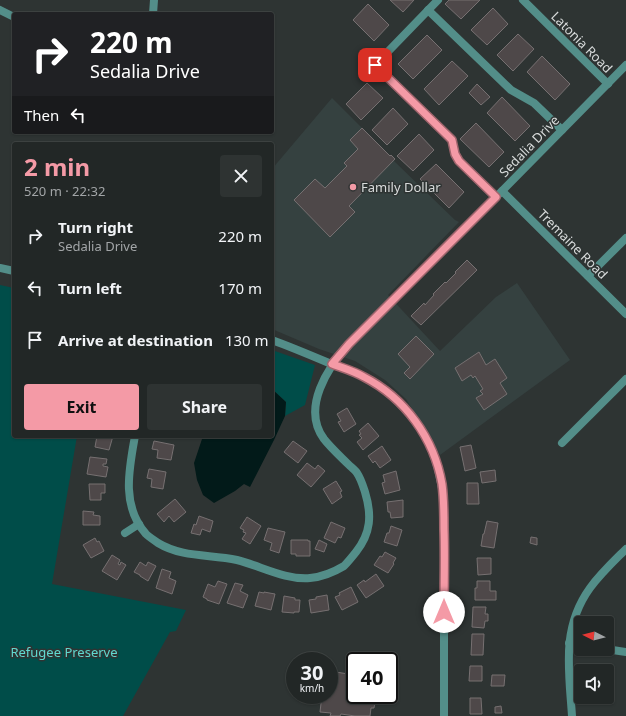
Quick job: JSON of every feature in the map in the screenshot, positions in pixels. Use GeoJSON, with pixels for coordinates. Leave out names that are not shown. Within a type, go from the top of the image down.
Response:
{"type":"FeatureCollection","features":[{"type":"Feature","properties":{"kind":"street"},"geometry":{"type":"LineString","coordinates":[[153,12],[154,0]]}},
{"type":"Feature","properties":{"kind":"street"},"geometry":{"type":"LineString","coordinates":[[438,0],[375,65],[452,140],[455,154],[459,161],[496,197]]}},
{"type":"Feature","properties":{"kind":"street","name":"Latonia Road"},"geometry":{"type":"LineString","coordinates":[[523,0],[608,84]]}},
{"type":"Feature","properties":{"kind":"street"},"geometry":{"type":"LineString","coordinates":[[0,10],[12,16]]}},
{"type":"Feature","properties":{"kind":"street"},"geometry":{"type":"LineString","coordinates":[[428,10],[511,90],[534,103],[562,130]]}},
{"type":"Feature","properties":{"kind":"street","name":"Sedalia Drive"},"geometry":{"type":"LineString","coordinates":[[135,438],[130,464],[130,502],[134,515],[147,535],[165,547],[174,551],[199,556],[236,560],[283,575],[310,578],[333,572],[345,565],[361,545],[366,535],[369,524],[369,508],[363,484],[357,472],[322,437],[316,420],[316,401],[324,379],[332,364],[349,344],[626,65]]}},
{"type":"Feature","properties":{"kind":"street","name":"Tremaine Road"},"geometry":{"type":"LineString","coordinates":[[502,191],[626,314]]}},
{"type":"Feature","properties":{"kind":"street"},"geometry":{"type":"LineString","coordinates":[[588,276],[626,238]]}},
{"type":"Feature","properties":{"kind":"street"},"geometry":{"type":"LineString","coordinates":[[0,268],[12,271]]}},
{"type":"Feature","properties":{"kind":"street"},"geometry":{"type":"LineString","coordinates":[[274,341],[349,370],[372,381],[392,395],[414,418],[432,448],[442,484],[444,505],[444,716]]}},
{"type":"Feature","properties":{"kind":"street"},"geometry":{"type":"LineString","coordinates":[[562,443],[626,379]]}},
{"type":"Feature","properties":{"kind":"street"},"geometry":{"type":"LineString","coordinates":[[125,533],[139,524]]}},
{"type":"Feature","properties":{"kind":"street"},"geometry":{"type":"LineString","coordinates":[[572,716],[568,662],[572,624],[580,604],[590,588],[602,573],[626,549]]}},
{"type":"Feature","properties":{"kind":"street"},"geometry":{"type":"LineString","coordinates":[[569,643],[574,644]]}},
{"type":"Feature","properties":{"kind":"street"},"geometry":{"type":"LineString","coordinates":[[614,650],[626,652]]}},
{"type":"Feature","properties":{"kind":"shaded area"},"geometry":{"type":"Polygon","coordinates":[[[332,98],[390,156],[391,155],[395,159],[395,162],[455,220],[459,222],[388,295],[440,351],[496,297],[517,283],[570,360],[440,455],[406,399],[385,380],[355,361],[319,349],[274,330],[274,167],[332,98]]]}},
{"type":"Feature","properties":{"kind":"shaded area"},"geometry":{"type":"Polygon","coordinates":[[[274,391],[286,402],[285,416],[250,487],[244,484],[214,503],[203,495],[197,480],[194,463],[202,438],[274,438],[274,391]]]}},
{"type":"Feature","properties":{"kind":"green space","name":"Refugee Preserve"},"geometry":{"type":"Polygon","coordinates":[[[0,285],[12,288],[12,438],[77,438],[52,584],[186,610],[176,631],[170,632],[123,716],[0,716],[0,285]]]}},
{"type":"Feature","properties":{"kind":"green space"},"geometry":{"type":"Polygon","coordinates":[[[274,351],[315,365],[305,405],[285,416],[286,402],[274,391],[274,351]]]}},
{"type":"Feature","properties":{"kind":"building"},"geometry":{"type":"Polygon","coordinates":[[[390,0],[414,0],[403,12],[390,0]]]}},
{"type":"Feature","properties":{"kind":"building"},"geometry":{"type":"Polygon","coordinates":[[[449,0],[480,0],[461,19],[445,4],[449,0]]]}},
{"type":"Feature","properties":{"kind":"building"},"geometry":{"type":"Polygon","coordinates":[[[368,4],[389,25],[374,41],[353,20],[368,4]]]}},
{"type":"Feature","properties":{"kind":"building"},"geometry":{"type":"Polygon","coordinates":[[[493,8],[508,24],[487,45],[471,30],[493,8]]]}},
{"type":"Feature","properties":{"kind":"building"},"geometry":{"type":"Polygon","coordinates":[[[518,34],[534,49],[513,71],[497,55],[518,34]]]}},
{"type":"Feature","properties":{"kind":"building"},"geometry":{"type":"Polygon","coordinates":[[[427,35],[442,50],[413,79],[398,64],[427,35]]]}},
{"type":"Feature","properties":{"kind":"building"},"geometry":{"type":"Polygon","coordinates":[[[542,56],[570,84],[555,100],[527,72],[542,56]]]}},
{"type":"Feature","properties":{"kind":"building"},"geometry":{"type":"Polygon","coordinates":[[[452,61],[468,76],[439,105],[424,89],[452,61]]]}},
{"type":"Feature","properties":{"kind":"building"},"geometry":{"type":"Polygon","coordinates":[[[367,83],[383,98],[361,120],[346,104],[367,83]]]}},
{"type":"Feature","properties":{"kind":"building"},"geometry":{"type":"Polygon","coordinates":[[[477,84],[490,97],[481,105],[469,93],[477,84]]]}},
{"type":"Feature","properties":{"kind":"building"},"geometry":{"type":"Polygon","coordinates":[[[502,97],[530,126],[515,141],[487,113],[502,97]]]}},
{"type":"Feature","properties":{"kind":"building"},"geometry":{"type":"Polygon","coordinates":[[[393,108],[408,124],[387,145],[372,130],[393,108]]]}},
{"type":"Feature","properties":{"kind":"building"},"geometry":{"type":"Polygon","coordinates":[[[476,123],[504,152],[489,167],[460,139],[476,123]]]}},
{"type":"Feature","properties":{"kind":"building"},"geometry":{"type":"Polygon","coordinates":[[[362,128],[390,156],[391,155],[395,159],[349,206],[355,212],[330,237],[294,200],[315,179],[325,188],[347,166],[344,163],[358,149],[350,140],[362,128]]]}},
{"type":"Feature","properties":{"kind":"building"},"geometry":{"type":"Polygon","coordinates":[[[419,134],[434,150],[413,171],[397,156],[419,134]]]}},
{"type":"Feature","properties":{"kind":"building"},"geometry":{"type":"Polygon","coordinates":[[[436,164],[464,192],[449,208],[420,179],[436,164]]]}},
{"type":"Feature","properties":{"kind":"building"},"geometry":{"type":"Polygon","coordinates":[[[467,260],[477,270],[421,325],[411,316],[424,303],[425,305],[434,295],[433,294],[456,273],[455,272],[467,260]]]}},
{"type":"Feature","properties":{"kind":"building"},"geometry":{"type":"Polygon","coordinates":[[[416,336],[434,354],[410,379],[404,373],[410,367],[398,354],[416,336]]]}},
{"type":"Feature","properties":{"kind":"building"},"geometry":{"type":"Polygon","coordinates":[[[479,352],[486,365],[495,359],[507,378],[500,383],[507,394],[484,410],[476,398],[483,394],[480,391],[483,389],[475,376],[473,378],[471,375],[462,381],[455,368],[479,352]]]}},
{"type":"Feature","properties":{"kind":"building"},"geometry":{"type":"Polygon","coordinates":[[[347,408],[356,424],[344,432],[338,422],[341,421],[337,414],[347,408]]]}},
{"type":"Feature","properties":{"kind":"building"},"geometry":{"type":"Polygon","coordinates":[[[368,423],[379,436],[363,450],[357,442],[362,438],[359,435],[361,434],[359,431],[368,423]]]}},
{"type":"Feature","properties":{"kind":"building"},"geometry":{"type":"Polygon","coordinates":[[[97,438],[112,438],[109,450],[95,447],[97,438]]]}},
{"type":"Feature","properties":{"kind":"building"},"geometry":{"type":"Polygon","coordinates":[[[154,441],[174,445],[171,460],[157,458],[158,450],[152,449],[154,441]]]}},
{"type":"Feature","properties":{"kind":"building"},"geometry":{"type":"Polygon","coordinates":[[[293,441],[307,451],[298,463],[284,452],[293,441]]]}},
{"type":"Feature","properties":{"kind":"building"},"geometry":{"type":"Polygon","coordinates":[[[471,445],[476,468],[465,471],[460,447],[471,445]]]}},
{"type":"Feature","properties":{"kind":"building"},"geometry":{"type":"Polygon","coordinates":[[[382,446],[391,460],[380,468],[375,461],[373,463],[368,456],[382,446]]]}},
{"type":"Feature","properties":{"kind":"building"},"geometry":{"type":"Polygon","coordinates":[[[90,457],[107,459],[106,464],[103,464],[103,466],[108,467],[106,477],[87,474],[90,457]]]}},
{"type":"Feature","properties":{"kind":"building"},"geometry":{"type":"Polygon","coordinates":[[[307,463],[315,469],[318,465],[325,471],[311,487],[297,475],[307,463]]]}},
{"type":"Feature","properties":{"kind":"building"},"geometry":{"type":"Polygon","coordinates":[[[149,469],[166,472],[163,489],[151,487],[152,479],[147,478],[149,469]]]}},
{"type":"Feature","properties":{"kind":"building"},"geometry":{"type":"Polygon","coordinates":[[[495,470],[496,481],[482,483],[480,472],[495,470]]]}},
{"type":"Feature","properties":{"kind":"building"},"geometry":{"type":"Polygon","coordinates":[[[396,471],[400,490],[385,494],[382,483],[385,482],[383,475],[396,471]]]}},
{"type":"Feature","properties":{"kind":"building"},"geometry":{"type":"Polygon","coordinates":[[[336,481],[342,491],[340,492],[342,497],[332,504],[323,489],[336,481]]]}},
{"type":"Feature","properties":{"kind":"building"},"geometry":{"type":"Polygon","coordinates":[[[467,483],[478,483],[479,504],[467,504],[467,483]]]}},
{"type":"Feature","properties":{"kind":"building"},"geometry":{"type":"Polygon","coordinates":[[[89,484],[105,484],[105,493],[101,493],[101,500],[90,500],[89,484]]]}},
{"type":"Feature","properties":{"kind":"building"},"geometry":{"type":"Polygon","coordinates":[[[175,499],[186,512],[174,522],[169,516],[164,522],[157,514],[175,499]]]}},
{"type":"Feature","properties":{"kind":"building"},"geometry":{"type":"Polygon","coordinates":[[[403,500],[403,517],[391,518],[390,512],[388,512],[387,502],[403,500]]]}},
{"type":"Feature","properties":{"kind":"building"},"geometry":{"type":"Polygon","coordinates":[[[83,511],[94,512],[93,515],[100,516],[100,525],[83,525],[83,511]]]}},
{"type":"Feature","properties":{"kind":"building"},"geometry":{"type":"Polygon","coordinates":[[[199,516],[213,521],[210,532],[202,529],[200,535],[191,533],[199,516]]]}},
{"type":"Feature","properties":{"kind":"building"},"geometry":{"type":"Polygon","coordinates":[[[247,517],[261,526],[250,544],[242,539],[246,533],[240,528],[247,517]]]}},
{"type":"Feature","properties":{"kind":"building"},"geometry":{"type":"Polygon","coordinates":[[[487,521],[498,523],[494,548],[481,546],[487,521]]]}},
{"type":"Feature","properties":{"kind":"building"},"geometry":{"type":"Polygon","coordinates":[[[331,522],[345,528],[341,538],[338,537],[335,543],[324,538],[331,522]]]}},
{"type":"Feature","properties":{"kind":"building"},"geometry":{"type":"Polygon","coordinates":[[[391,526],[402,530],[397,546],[384,542],[391,526]]]}},
{"type":"Feature","properties":{"kind":"building"},"geometry":{"type":"Polygon","coordinates":[[[268,528],[285,532],[279,553],[270,550],[272,543],[264,540],[268,528]]]}},
{"type":"Feature","properties":{"kind":"building"},"geometry":{"type":"Polygon","coordinates":[[[531,537],[537,538],[537,545],[530,543],[531,537]]]}},
{"type":"Feature","properties":{"kind":"building"},"geometry":{"type":"Polygon","coordinates":[[[95,538],[97,542],[99,541],[104,551],[91,558],[83,545],[95,538]]]}},
{"type":"Feature","properties":{"kind":"building"},"geometry":{"type":"Polygon","coordinates":[[[291,540],[310,541],[310,556],[296,556],[296,554],[291,554],[291,540]]]}},
{"type":"Feature","properties":{"kind":"building"},"geometry":{"type":"Polygon","coordinates":[[[319,540],[327,544],[324,552],[315,549],[319,540]]]}},
{"type":"Feature","properties":{"kind":"building"},"geometry":{"type":"Polygon","coordinates":[[[385,552],[396,558],[388,573],[374,565],[380,556],[382,557],[385,552]]]}},
{"type":"Feature","properties":{"kind":"building"},"geometry":{"type":"Polygon","coordinates":[[[112,555],[120,560],[118,564],[120,565],[121,562],[126,565],[117,580],[102,571],[112,555]]]}},
{"type":"Feature","properties":{"kind":"building"},"geometry":{"type":"Polygon","coordinates":[[[477,558],[491,558],[491,574],[478,575],[477,558]]]}},
{"type":"Feature","properties":{"kind":"building"},"geometry":{"type":"Polygon","coordinates":[[[140,562],[146,566],[148,562],[156,566],[148,581],[134,572],[140,562]]]}},
{"type":"Feature","properties":{"kind":"building"},"geometry":{"type":"Polygon","coordinates":[[[162,569],[171,572],[169,578],[176,581],[172,594],[156,588],[162,569]]]}},
{"type":"Feature","properties":{"kind":"building"},"geometry":{"type":"Polygon","coordinates":[[[376,574],[384,586],[366,598],[357,585],[364,580],[365,582],[376,574]]]}},
{"type":"Feature","properties":{"kind":"building"},"geometry":{"type":"Polygon","coordinates":[[[218,581],[227,584],[219,604],[203,597],[208,584],[215,587],[218,581]]]}},
{"type":"Feature","properties":{"kind":"building"},"geometry":{"type":"Polygon","coordinates":[[[477,581],[490,581],[490,591],[496,591],[496,600],[475,600],[475,588],[477,588],[477,581]]]}},
{"type":"Feature","properties":{"kind":"building"},"geometry":{"type":"Polygon","coordinates":[[[235,583],[243,585],[240,591],[248,595],[243,608],[227,603],[235,583]]]}},
{"type":"Feature","properties":{"kind":"building"},"geometry":{"type":"Polygon","coordinates":[[[351,587],[358,602],[342,610],[335,597],[340,595],[339,593],[351,587]]]}},
{"type":"Feature","properties":{"kind":"building"},"geometry":{"type":"Polygon","coordinates":[[[259,592],[275,594],[271,610],[255,606],[259,592]]]}},
{"type":"Feature","properties":{"kind":"building"},"geometry":{"type":"Polygon","coordinates":[[[327,595],[329,610],[311,613],[309,600],[327,595]]]}},
{"type":"Feature","properties":{"kind":"building"},"geometry":{"type":"Polygon","coordinates":[[[284,596],[295,598],[295,600],[300,600],[299,612],[282,612],[284,596]]]}},
{"type":"Feature","properties":{"kind":"building"},"geometry":{"type":"Polygon","coordinates":[[[473,607],[486,607],[485,614],[488,614],[488,621],[485,621],[484,628],[472,627],[473,607]]]}},
{"type":"Feature","properties":{"kind":"building"},"geometry":{"type":"Polygon","coordinates":[[[472,634],[484,634],[483,655],[471,655],[472,634]]]}},
{"type":"Feature","properties":{"kind":"building"},"geometry":{"type":"Polygon","coordinates":[[[470,666],[482,666],[482,681],[469,681],[470,666]]]}},
{"type":"Feature","properties":{"kind":"building"},"geometry":{"type":"Polygon","coordinates":[[[338,672],[346,674],[346,704],[375,704],[374,708],[371,708],[370,716],[341,714],[340,716],[330,716],[331,713],[320,712],[321,704],[338,704],[338,672]]]}},
{"type":"Feature","properties":{"kind":"building"},"geometry":{"type":"Polygon","coordinates":[[[492,675],[505,675],[504,686],[491,686],[492,675]]]}},
{"type":"Feature","properties":{"kind":"building"},"geometry":{"type":"Polygon","coordinates":[[[470,698],[481,698],[482,714],[470,714],[470,698]]]}},
{"type":"Feature","properties":{"kind":"building"},"geometry":{"type":"Polygon","coordinates":[[[501,706],[502,713],[495,713],[495,707],[501,706]]]}},
{"type":"Feature","properties":{"kind":"place","name":"Family Dollar"},"geometry":{"type":"Point","coordinates":[353,187]}},
{"type":"Feature","properties":{"kind":"route"},"geometry":{"type":"LineString","coordinates":[[375,65],[452,140],[455,154],[459,161],[496,197],[349,344],[332,364],[363,376],[392,395],[414,418],[432,448],[442,484],[444,505],[444,612]]}}]}
